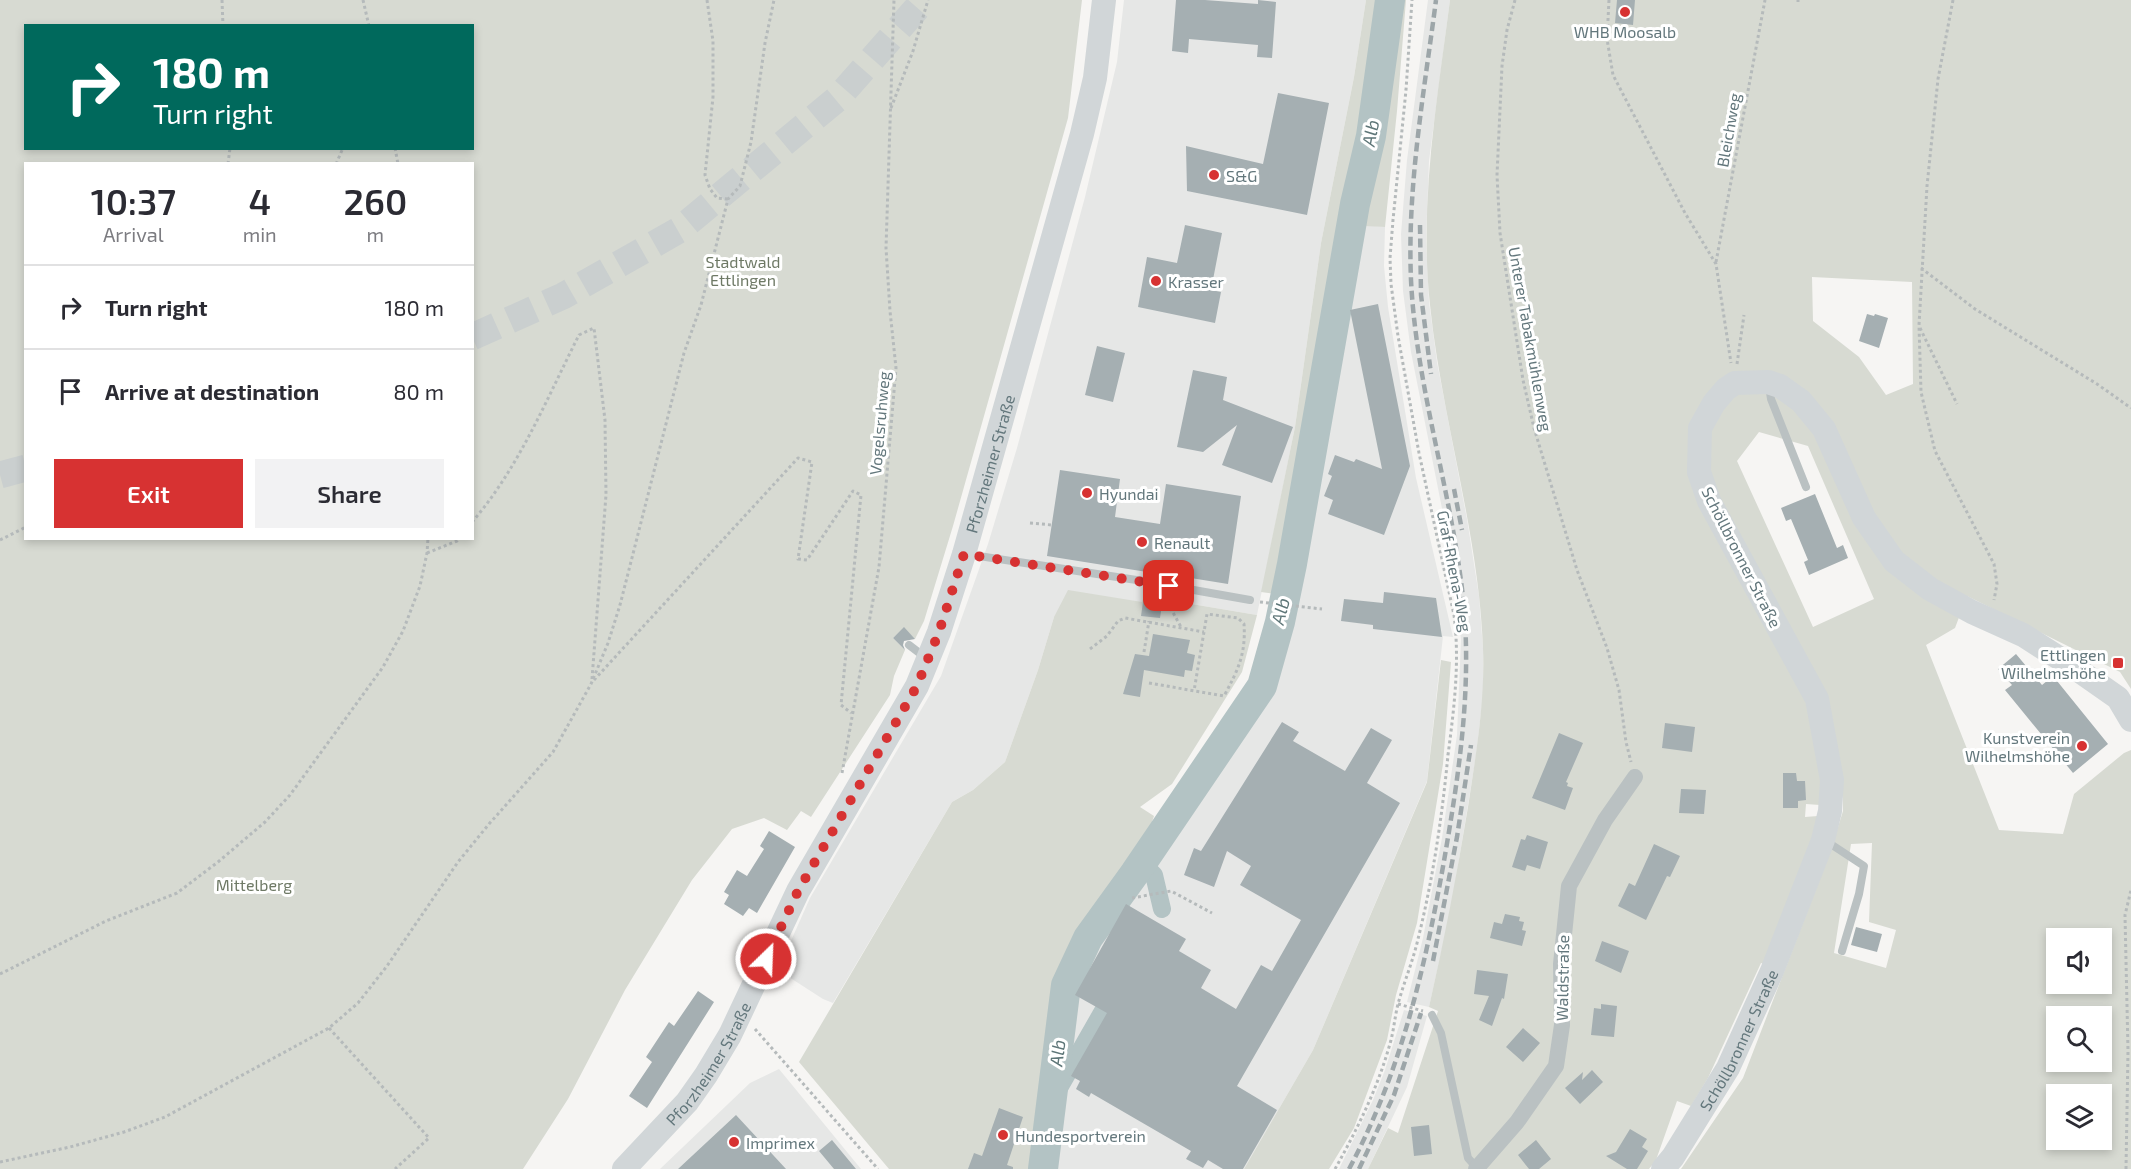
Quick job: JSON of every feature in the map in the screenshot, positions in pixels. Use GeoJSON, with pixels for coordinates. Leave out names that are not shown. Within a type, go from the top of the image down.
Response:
{"type":"FeatureCollection","features":[{"type":"Feature","properties":{"kind":"main road","name":"Pforzheimer Straße"},"geometry":{"type":"LineString","coordinates":[[624,1169],[687,1102],[706,1076],[730,1035],[798,891],[906,707],[928,660],[964,554],[1082,134],[1095,78],[1104,0]]}},
{"type":"Feature","properties":{"kind":"main road"},"geometry":{"type":"LineString","coordinates":[[1735,383],[1768,382],[1780,386],[1802,401],[1824,429],[1864,518],[1894,561],[1930,589],[2023,635],[2086,675],[2118,698],[2131,720]]}},
{"type":"Feature","properties":{"kind":"main road","name":"Schöllbronner Straße"},"geometry":{"type":"LineString","coordinates":[[1663,1169],[1673,1157],[1728,1068],[1776,961],[1823,840],[1830,811],[1832,780],[1817,699],[1709,501],[1699,472],[1701,428],[1714,403],[1726,389],[1735,383]]}},
{"type":"Feature","properties":{"kind":"street","name":"Waldstraße"},"geometry":{"type":"LineString","coordinates":[[1476,1169],[1517,1122],[1556,1066],[1562,1025],[1561,964],[1569,886],[1605,820],[1635,777]]}},
{"type":"Feature","properties":{"kind":"lane"},"geometry":{"type":"LineString","coordinates":[[1768,382],[1771,399],[1806,487]]}},
{"type":"Feature","properties":{"kind":"lane"},"geometry":{"type":"LineString","coordinates":[[964,554],[1250,600]]}},
{"type":"Feature","properties":{"kind":"lane"},"geometry":{"type":"LineString","coordinates":[[909,645],[928,660]]}},
{"type":"Feature","properties":{"kind":"lane"},"geometry":{"type":"LineString","coordinates":[[1823,840],[1864,866],[1859,894],[1842,951]]}},
{"type":"Feature","properties":{"kind":"lane"},"geometry":{"type":"LineString","coordinates":[[1432,1015],[1441,1033],[1468,1158],[1476,1169]]}},
{"type":"Feature","properties":{"kind":"path"},"geometry":{"type":"LineString","coordinates":[[222,0],[223,24]]}},
{"type":"Feature","properties":{"kind":"path"},"geometry":{"type":"LineString","coordinates":[[363,0],[369,24]]}},
{"type":"Feature","properties":{"kind":"path"},"geometry":{"type":"LineString","coordinates":[[707,0],[713,41],[713,97],[705,175],[710,189],[717,198],[728,199]]}},
{"type":"Feature","properties":{"kind":"path"},"geometry":{"type":"LineString","coordinates":[[0,1162],[124,1132],[165,1117],[329,1028],[358,1003],[387,966],[458,862],[554,752],[591,684],[608,643],[620,605],[678,375],[701,305],[728,199],[740,186],[751,142],[765,43],[774,0]]}},
{"type":"Feature","properties":{"kind":"path","name":"Vogelsruhweg"},"geometry":{"type":"LineString","coordinates":[[842,773],[879,567],[896,368],[886,248],[894,0]]}},
{"type":"Feature","properties":{"kind":"path"},"geometry":{"type":"LineString","coordinates":[[889,113],[913,51],[928,0]]}},
{"type":"Feature","properties":{"kind":"path","name":"Graf-Rhena-Weg"},"geometry":{"type":"LineString","coordinates":[[1335,1169],[1351,1142],[1382,1068],[1391,1040],[1398,1004],[1419,939],[1445,790],[1455,691],[1454,615],[1419,453],[1391,284],[1392,230],[1406,90],[1412,0]]}},
{"type":"Feature","properties":{"kind":"path","name":"Unterer Tabakmühlenweg"},"geometry":{"type":"LineString","coordinates":[[1515,0],[1507,30],[1502,66],[1497,175],[1500,233],[1523,380],[1534,428],[1577,570],[1607,648],[1619,690],[1626,742],[1635,777]]}},
{"type":"Feature","properties":{"kind":"path"},"geometry":{"type":"LineString","coordinates":[[1609,0],[1607,39],[1613,75],[1685,213],[1716,264],[1735,383]]}},
{"type":"Feature","properties":{"kind":"path","name":"Bleichweg"},"geometry":{"type":"LineString","coordinates":[[1716,264],[1765,0]]}},
{"type":"Feature","properties":{"kind":"path"},"geometry":{"type":"LineString","coordinates":[[1953,0],[1938,79],[1927,186],[1918,325],[1921,392],[1935,451],[1994,564],[1997,584],[1987,619]]}},
{"type":"Feature","properties":{"kind":"path"},"geometry":{"type":"LineString","coordinates":[[1921,268],[1975,309],[2097,384],[2131,408]]}},
{"type":"Feature","properties":{"kind":"path"},"geometry":{"type":"LineString","coordinates":[[1735,383],[1744,315]]}},
{"type":"Feature","properties":{"kind":"path"},"geometry":{"type":"LineString","coordinates":[[1918,325],[1957,404]]}},
{"type":"Feature","properties":{"kind":"path"},"geometry":{"type":"LineString","coordinates":[[474,520],[484,509],[513,464],[579,335],[594,328],[605,420],[606,495],[591,684]]}},
{"type":"Feature","properties":{"kind":"path"},"geometry":{"type":"LineString","coordinates":[[591,684],[798,458],[812,462],[798,559],[807,561],[853,491],[861,495],[841,705],[852,714]]}},
{"type":"Feature","properties":{"kind":"path"},"geometry":{"type":"LineString","coordinates":[[1030,522],[1052,525]]}},
{"type":"Feature","properties":{"kind":"path"},"geometry":{"type":"LineString","coordinates":[[0,540],[24,528]]}},
{"type":"Feature","properties":{"kind":"path"},"geometry":{"type":"LineString","coordinates":[[0,974],[106,921],[177,892],[266,822],[290,795],[383,667],[403,632],[420,586],[428,540]]}},
{"type":"Feature","properties":{"kind":"path"},"geometry":{"type":"LineString","coordinates":[[427,553],[458,540]]}},
{"type":"Feature","properties":{"kind":"path"},"geometry":{"type":"LineString","coordinates":[[1169,586],[1168,604],[1181,627]]}},
{"type":"Feature","properties":{"kind":"path"},"geometry":{"type":"LineString","coordinates":[[1275,604],[1322,609]]}},
{"type":"Feature","properties":{"kind":"path"},"geometry":{"type":"LineString","coordinates":[[1149,683],[1194,691],[1224,696],[1239,669],[1245,644],[1244,624],[1238,618],[1207,614],[1194,691]]}},
{"type":"Feature","properties":{"kind":"path"},"geometry":{"type":"LineString","coordinates":[[1090,649],[1107,636],[1118,621],[1125,618],[1204,632]]}},
{"type":"Feature","properties":{"kind":"path"},"geometry":{"type":"LineString","coordinates":[[1144,652],[1149,621]]}},
{"type":"Feature","properties":{"kind":"path"},"geometry":{"type":"LineString","coordinates":[[2126,1169],[2128,1051],[2126,915],[2131,890]]}},
{"type":"Feature","properties":{"kind":"path"},"geometry":{"type":"LineString","coordinates":[[1132,898],[1171,891],[1212,913]]}},
{"type":"Feature","properties":{"kind":"path"},"geometry":{"type":"LineString","coordinates":[[1398,1004],[1432,1015]]}},
{"type":"Feature","properties":{"kind":"path"},"geometry":{"type":"LineString","coordinates":[[750,1024],[878,1169]]}},
{"type":"Feature","properties":{"kind":"path"},"geometry":{"type":"LineString","coordinates":[[329,1028],[429,1138],[395,1169]]}},
{"type":"Feature","properties":{"kind":"shaded area"},"geometry":{"type":"Polygon","coordinates":[[[1124,0],[1366,0],[1354,77],[1321,243],[1295,427],[1257,615],[1144,596],[1143,602],[1054,617],[1038,670],[1005,762],[973,790],[952,802],[833,1003],[778,970],[810,898],[941,676],[988,544],[1017,448],[1085,197],[1117,62],[1124,0]]]}},
{"type":"Feature","properties":{"kind":"shaded area"},"geometry":{"type":"Polygon","coordinates":[[[1428,0],[1450,0],[1429,161],[1426,241],[1429,302],[1437,362],[1479,596],[1483,649],[1483,696],[1476,756],[1451,909],[1429,1007],[1407,1002],[1423,938],[1442,838],[1457,735],[1461,640],[1454,569],[1411,352],[1403,291],[1401,234],[1407,160],[1428,0]]]}},
{"type":"Feature","properties":{"kind":"shaded area"},"geometry":{"type":"Polygon","coordinates":[[[1364,225],[1385,227],[1384,266],[1388,307],[1416,478],[1453,637],[1443,636],[1427,781],[1313,1050],[1244,1169],[1055,1169],[1064,1120],[1065,1103],[1056,1100],[1069,991],[1122,900],[1272,691],[1298,597],[1364,225]]]}},
{"type":"Feature","properties":{"kind":"shaded area"},"geometry":{"type":"Polygon","coordinates":[[[1404,1010],[1427,1016],[1407,1087],[1368,1169],[1339,1169],[1373,1100],[1404,1010]]]}},
{"type":"Feature","properties":{"kind":"shaded area"},"geometry":{"type":"Polygon","coordinates":[[[779,1069],[861,1169],[660,1169],[750,1083],[779,1069]]]}},
{"type":"Feature","properties":{"kind":"green space","name":"Stadtwald Ettlingen"},"geometry":{"type":"Polygon","coordinates":[[[0,0],[1082,0],[1068,118],[924,621],[915,639],[904,628],[893,638],[905,650],[894,676],[890,695],[811,817],[801,811],[787,830],[764,818],[732,829],[692,880],[625,990],[568,1099],[523,1169],[0,1169],[0,0]]]}},
{"type":"Feature","properties":{"kind":"green space"},"geometry":{"type":"Polygon","coordinates":[[[1366,0],[1406,0],[1385,227],[1364,226],[1298,597],[1261,592],[1295,427],[1321,243],[1354,77],[1366,0]]]}},
{"type":"Feature","properties":{"kind":"green space"},"geometry":{"type":"Polygon","coordinates":[[[1450,0],[2131,0],[2131,689],[2120,672],[1967,596],[1955,628],[1926,645],[1999,830],[2063,834],[2074,794],[2124,753],[2131,750],[2131,1169],[1681,1169],[1743,1078],[1830,853],[1843,811],[1843,780],[1820,805],[1806,804],[1805,817],[1818,816],[1812,841],[1764,964],[1761,963],[1708,1078],[1691,1106],[1677,1101],[1656,1160],[1649,1169],[1368,1169],[1388,1128],[1398,1133],[1438,1011],[1429,1007],[1464,832],[1477,748],[1483,689],[1483,649],[1475,563],[1443,391],[1430,305],[1427,267],[1428,190],[1450,0]],[[1812,277],[1813,321],[1859,357],[1886,395],[1913,384],[1912,282],[1812,277]],[[1759,432],[1737,461],[1813,627],[1874,599],[1808,446],[1759,432]],[[1872,843],[1851,844],[1834,953],[1886,968],[1896,930],[1869,922],[1872,843]]]}},
{"type":"Feature","properties":{"kind":"green space"},"geometry":{"type":"Polygon","coordinates":[[[1068,590],[1142,602],[1144,596],[1257,615],[1242,672],[1172,784],[1140,807],[1154,816],[1143,848],[1091,923],[1057,984],[1042,1108],[1064,1120],[1055,1169],[889,1169],[799,1062],[952,802],[973,790],[1005,762],[1038,670],[1054,617],[1068,590]]]}},
{"type":"Feature","properties":{"kind":"green space"},"geometry":{"type":"Polygon","coordinates":[[[1441,660],[1451,662],[1443,764],[1417,923],[1396,995],[1387,1040],[1354,1128],[1329,1169],[1244,1169],[1313,1050],[1427,782],[1441,660]]]}},
{"type":"Feature","properties":{"kind":"building"},"geometry":{"type":"Polygon","coordinates":[[[1176,0],[1258,4],[1258,0],[1276,2],[1272,58],[1257,57],[1258,45],[1189,39],[1188,53],[1172,51],[1176,0]]]}},
{"type":"Feature","properties":{"kind":"building","name":"WHB Moosalb"},"geometry":{"type":"Polygon","coordinates":[[[1617,0],[1635,0],[1633,25],[1615,23],[1617,0]]]}},
{"type":"Feature","properties":{"kind":"building"},"geometry":{"type":"Polygon","coordinates":[[[1278,93],[1329,103],[1307,215],[1187,191],[1186,146],[1263,164],[1278,93]]]}},
{"type":"Feature","properties":{"kind":"building"},"geometry":{"type":"Polygon","coordinates":[[[1185,225],[1222,233],[1211,290],[1221,292],[1215,323],[1138,307],[1147,257],[1177,263],[1185,225]]]}},
{"type":"Feature","properties":{"kind":"building"},"geometry":{"type":"Polygon","coordinates":[[[1378,304],[1410,466],[1384,535],[1328,514],[1333,500],[1324,496],[1332,476],[1328,474],[1335,455],[1354,462],[1356,459],[1382,469],[1350,310],[1378,304]]]}},
{"type":"Feature","properties":{"kind":"building"},"geometry":{"type":"Polygon","coordinates":[[[1867,314],[1888,318],[1879,348],[1859,341],[1867,314]]]}},
{"type":"Feature","properties":{"kind":"building"},"geometry":{"type":"Polygon","coordinates":[[[1097,346],[1125,353],[1113,402],[1085,395],[1097,346]]]}},
{"type":"Feature","properties":{"kind":"building"},"geometry":{"type":"Polygon","coordinates":[[[1193,370],[1227,377],[1223,400],[1293,427],[1272,483],[1222,465],[1237,425],[1203,452],[1177,447],[1193,370]]]}},
{"type":"Feature","properties":{"kind":"building","name":"Renault"},"geometry":{"type":"Polygon","coordinates":[[[1060,470],[1120,479],[1115,517],[1160,524],[1166,484],[1241,496],[1228,584],[1166,574],[1166,579],[1147,575],[1147,572],[1047,556],[1060,470]]]}},
{"type":"Feature","properties":{"kind":"building"},"geometry":{"type":"Polygon","coordinates":[[[1815,494],[1837,548],[1843,545],[1848,558],[1809,575],[1804,562],[1808,560],[1791,519],[1786,521],[1781,508],[1815,494]]]}},
{"type":"Feature","properties":{"kind":"building"},"geometry":{"type":"Polygon","coordinates":[[[1145,588],[1164,591],[1160,618],[1141,616],[1145,588]]]}},
{"type":"Feature","properties":{"kind":"building"},"geometry":{"type":"Polygon","coordinates":[[[1384,592],[1436,598],[1442,637],[1373,629],[1373,625],[1341,621],[1344,599],[1383,603],[1384,592]]]}},
{"type":"Feature","properties":{"kind":"building"},"geometry":{"type":"Polygon","coordinates":[[[904,627],[915,639],[904,641],[905,650],[893,638],[904,627]]]}},
{"type":"Feature","properties":{"kind":"building"},"geometry":{"type":"Polygon","coordinates":[[[1153,634],[1190,640],[1187,653],[1195,655],[1192,671],[1185,670],[1184,677],[1144,670],[1140,697],[1123,694],[1135,654],[1149,656],[1153,634]]]}},
{"type":"Feature","properties":{"kind":"building"},"geometry":{"type":"Polygon","coordinates":[[[2016,654],[2042,685],[2053,676],[2108,744],[2073,773],[2005,690],[2012,685],[1998,669],[2016,654]]]}},
{"type":"Feature","properties":{"kind":"building"},"geometry":{"type":"Polygon","coordinates":[[[1282,722],[1299,732],[1293,741],[1345,771],[1371,728],[1392,740],[1367,783],[1400,803],[1237,1086],[1277,1110],[1243,1169],[1223,1169],[1208,1160],[1203,1168],[1186,1159],[1191,1151],[1091,1093],[1089,1097],[1076,1089],[1080,1081],[1071,1076],[1107,1013],[1075,995],[1126,904],[1186,939],[1179,951],[1211,970],[1201,988],[1236,1009],[1261,965],[1272,971],[1301,920],[1240,885],[1251,866],[1227,851],[1214,887],[1184,875],[1194,848],[1201,851],[1282,722]]]}},
{"type":"Feature","properties":{"kind":"building"},"geometry":{"type":"Polygon","coordinates":[[[1665,723],[1695,727],[1692,752],[1662,748],[1665,723]]]}},
{"type":"Feature","properties":{"kind":"building"},"geometry":{"type":"Polygon","coordinates":[[[1559,733],[1583,743],[1566,782],[1567,786],[1573,788],[1565,810],[1532,798],[1559,733]]]}},
{"type":"Feature","properties":{"kind":"building"},"geometry":{"type":"Polygon","coordinates":[[[1783,773],[1796,773],[1797,781],[1805,781],[1806,800],[1798,801],[1798,808],[1783,808],[1783,773]]]}},
{"type":"Feature","properties":{"kind":"building"},"geometry":{"type":"Polygon","coordinates":[[[1681,789],[1706,790],[1704,814],[1679,813],[1681,789]]]}},
{"type":"Feature","properties":{"kind":"building"},"geometry":{"type":"Polygon","coordinates":[[[769,831],[795,847],[757,913],[749,908],[743,916],[724,904],[729,895],[724,892],[737,870],[747,876],[764,849],[760,846],[769,831]]]}},
{"type":"Feature","properties":{"kind":"building"},"geometry":{"type":"Polygon","coordinates":[[[1527,835],[1548,842],[1540,869],[1527,865],[1525,871],[1512,867],[1521,839],[1525,840],[1527,835]]]}},
{"type":"Feature","properties":{"kind":"building"},"geometry":{"type":"Polygon","coordinates":[[[1654,844],[1680,856],[1670,877],[1667,876],[1646,920],[1618,906],[1629,883],[1635,886],[1654,844]]]}},
{"type":"Feature","properties":{"kind":"building"},"geometry":{"type":"Polygon","coordinates":[[[1505,914],[1520,917],[1519,921],[1524,922],[1522,930],[1526,931],[1522,946],[1490,938],[1494,922],[1502,924],[1505,914]]]}},
{"type":"Feature","properties":{"kind":"building"},"geometry":{"type":"Polygon","coordinates":[[[1856,927],[1882,934],[1877,952],[1851,945],[1856,927]]]}},
{"type":"Feature","properties":{"kind":"building"},"geometry":{"type":"Polygon","coordinates":[[[1602,941],[1629,951],[1621,973],[1595,961],[1602,941]]]}},
{"type":"Feature","properties":{"kind":"building"},"geometry":{"type":"Polygon","coordinates":[[[1477,970],[1508,974],[1504,999],[1502,998],[1492,1026],[1479,1020],[1489,996],[1474,994],[1477,970]]]}},
{"type":"Feature","properties":{"kind":"building"},"geometry":{"type":"Polygon","coordinates":[[[698,991],[714,1002],[647,1108],[629,1096],[652,1062],[646,1057],[669,1022],[674,1026],[698,991]]]}},
{"type":"Feature","properties":{"kind":"building"},"geometry":{"type":"Polygon","coordinates":[[[1601,1004],[1617,1006],[1614,1037],[1591,1035],[1594,1008],[1601,1009],[1601,1004]]]}},
{"type":"Feature","properties":{"kind":"building"},"geometry":{"type":"Polygon","coordinates":[[[1523,1028],[1540,1043],[1523,1062],[1506,1047],[1523,1028]]]}},
{"type":"Feature","properties":{"kind":"building"},"geometry":{"type":"Polygon","coordinates":[[[1592,1070],[1603,1082],[1580,1104],[1565,1088],[1583,1072],[1582,1080],[1592,1070]]]}},
{"type":"Feature","properties":{"kind":"building","name":"Hundesportverein"},"geometry":{"type":"Polygon","coordinates":[[[999,1108],[1023,1117],[1007,1165],[1013,1169],[968,1169],[974,1153],[982,1156],[999,1108]]]}},
{"type":"Feature","properties":{"kind":"building","name":"Imprimex"},"geometry":{"type":"Polygon","coordinates":[[[736,1115],[786,1169],[678,1169],[736,1115]]]}},
{"type":"Feature","properties":{"kind":"building"},"geometry":{"type":"Polygon","coordinates":[[[1429,1125],[1432,1154],[1414,1156],[1411,1127],[1429,1125]]]}},
{"type":"Feature","properties":{"kind":"building"},"geometry":{"type":"Polygon","coordinates":[[[1630,1129],[1647,1139],[1642,1147],[1648,1151],[1637,1169],[1627,1169],[1606,1156],[1616,1152],[1630,1129]]]}},
{"type":"Feature","properties":{"kind":"building"},"geometry":{"type":"Polygon","coordinates":[[[832,1140],[856,1169],[834,1169],[819,1151],[832,1140]]]}},
{"type":"Feature","properties":{"kind":"building"},"geometry":{"type":"Polygon","coordinates":[[[1536,1140],[1551,1159],[1539,1169],[1529,1169],[1518,1155],[1536,1140]]]}},
{"type":"Feature","properties":{"kind":"waterway","name":"Alb"},"geometry":{"type":"LineString","coordinates":[[1043,1169],[1066,985],[1088,938],[1262,686],[1280,622],[1292,564],[1355,204],[1371,136],[1390,0]]}},
{"type":"Feature","properties":{"kind":"waterway"},"geometry":{"type":"LineString","coordinates":[[1142,863],[1154,875],[1162,909]]}},
{"type":"Feature","properties":{"kind":"waterway"},"geometry":{"type":"LineString","coordinates":[[1053,1090],[1059,1088],[1103,1011]]}},
{"type":"Feature","properties":{"kind":"tunnel"},"geometry":{"type":"LineString","coordinates":[[474,336],[563,296],[679,230],[837,99],[924,0]]}},
{"type":"Feature","properties":{"kind":"tunnel"},"geometry":{"type":"LineString","coordinates":[[0,475],[24,469]]}},
{"type":"Feature","properties":{"kind":"railway"},"geometry":{"type":"LineString","coordinates":[[1349,1169],[1383,1095],[1409,1019],[1419,980],[1444,861],[1460,757],[1466,687],[1465,616],[1461,581],[1419,356],[1411,280],[1410,245],[1414,175],[1436,0]]}},
{"type":"Feature","properties":{"kind":"railway"},"geometry":{"type":"LineString","coordinates":[[1420,225],[1421,295],[1431,374]]}},
{"type":"Feature","properties":{"kind":"railway"},"geometry":{"type":"LineString","coordinates":[[1454,489],[1462,530]]}},
{"type":"Feature","properties":{"kind":"railway"},"geometry":{"type":"LineString","coordinates":[[1433,961],[1457,837],[1471,745]]}},
{"type":"Feature","properties":{"kind":"railway"},"geometry":{"type":"LineString","coordinates":[[1359,1169],[1394,1095],[1421,1013]]}},
{"type":"Feature","properties":{"kind":"place","name":"WHB Moosalb"},"geometry":{"type":"Point","coordinates":[1625,12]}},
{"type":"Feature","properties":{"kind":"place","name":"S&G"},"geometry":{"type":"Point","coordinates":[1214,175]}},
{"type":"Feature","properties":{"kind":"place","name":"Krasser"},"geometry":{"type":"Point","coordinates":[1156,281]}},
{"type":"Feature","properties":{"kind":"place","name":"Hyundai"},"geometry":{"type":"Point","coordinates":[1087,493]}},
{"type":"Feature","properties":{"kind":"place","name":"Renault"},"geometry":{"type":"Point","coordinates":[1142,542]}},
{"type":"Feature","properties":{"kind":"place","name":"Ettlingen Wilhelmshöhe"},"geometry":{"type":"Point","coordinates":[2118,663]}},
{"type":"Feature","properties":{"kind":"place","name":"Kunstverein Wilhelmshöhe"},"geometry":{"type":"Point","coordinates":[2082,746]}},
{"type":"Feature","properties":{"kind":"place","name":"Hundesportverein"},"geometry":{"type":"Point","coordinates":[1003,1135]}},
{"type":"Feature","properties":{"kind":"place","name":"Imprimex"},"geometry":{"type":"Point","coordinates":[734,1142]}},
{"type":"Feature","properties":{"kind":"route"},"geometry":{"type":"LineString","coordinates":[[766,959],[798,891],[917,686],[939,632],[964,554],[1169,586]]}},
{"type":"Feature","properties":{"kind":"park label","name":"Mittelberg"},"geometry":{"type":"Point","coordinates":[254,884]}}]}
